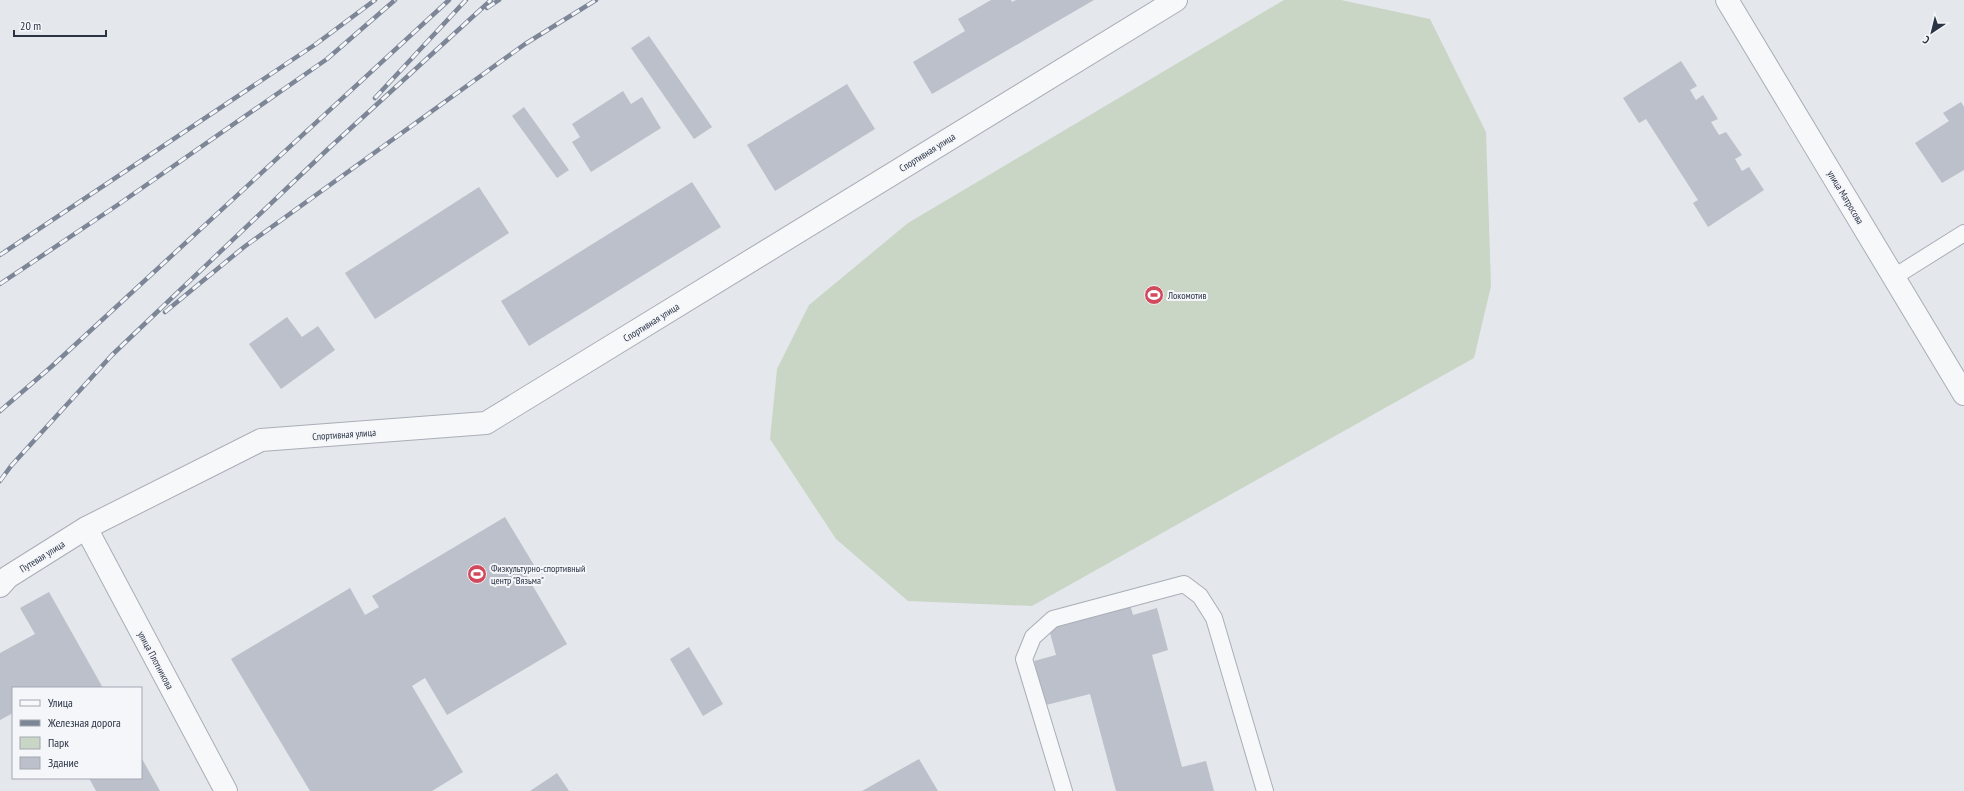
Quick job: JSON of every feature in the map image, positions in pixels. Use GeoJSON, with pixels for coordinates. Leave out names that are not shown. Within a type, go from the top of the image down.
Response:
{"type":"FeatureCollection","features":[{"type":"Feature","properties":{"kind":"street","name":"Спортивная улица"},"geometry":{"type":"LineString","coordinates":[[86,528],[261,440],[486,423],[1176,0]]}},
{"type":"Feature","properties":{"kind":"street","name":"улица Матросова"},"geometry":{"type":"LineString","coordinates":[[1727,0],[1964,394]]}},
{"type":"Feature","properties":{"kind":"street","name":"Путевая улица"},"geometry":{"type":"LineString","coordinates":[[0,586],[8,577],[86,528]]}},
{"type":"Feature","properties":{"kind":"street","name":"улица Плотникова"},"geometry":{"type":"LineString","coordinates":[[86,528],[226,791]]}},
{"type":"Feature","properties":{"kind":"lane"},"geometry":{"type":"LineString","coordinates":[[1894,277],[1964,233]]}},
{"type":"Feature","properties":{"kind":"lane"},"geometry":{"type":"LineString","coordinates":[[1064,791],[1024,659],[1033,637],[1053,619],[1184,584],[1200,596],[1214,618],[1265,791]]}},
{"type":"Feature","properties":{"kind":"green space","name":"Локомотив"},"geometry":{"type":"Polygon","coordinates":[[[1284,0],[1341,0],[1430,19],[1486,132],[1491,286],[1474,358],[1032,606],[908,601],[836,539],[770,439],[777,369],[809,305],[908,223],[1284,0]]]}},
{"type":"Feature","properties":{"kind":"building"},"geometry":{"type":"Polygon","coordinates":[[[991,0],[1011,0],[1012,2],[1016,0],[1094,0],[932,94],[913,62],[965,31],[958,19],[991,0]]]}},
{"type":"Feature","properties":{"kind":"building"},"geometry":{"type":"Polygon","coordinates":[[[649,36],[712,127],[694,139],[631,48],[649,36]]]}},
{"type":"Feature","properties":{"kind":"building"},"geometry":{"type":"Polygon","coordinates":[[[1681,61],[1697,86],[1690,90],[1696,100],[1703,95],[1718,119],[1711,122],[1719,135],[1726,132],[1742,155],[1735,159],[1742,171],[1749,167],[1764,190],[1708,227],[1693,203],[1698,200],[1646,119],[1639,123],[1623,98],[1681,61]]]}},
{"type":"Feature","properties":{"kind":"building"},"geometry":{"type":"Polygon","coordinates":[[[847,84],[875,129],[775,191],[747,145],[847,84]]]}},
{"type":"Feature","properties":{"kind":"building"},"geometry":{"type":"Polygon","coordinates":[[[623,91],[631,104],[642,97],[661,128],[591,172],[572,142],[580,137],[572,124],[623,91]]]}},
{"type":"Feature","properties":{"kind":"building"},"geometry":{"type":"Polygon","coordinates":[[[1961,102],[1964,107],[1964,170],[1942,183],[1915,143],[1949,121],[1943,113],[1961,102]]]}},
{"type":"Feature","properties":{"kind":"building"},"geometry":{"type":"Polygon","coordinates":[[[524,107],[569,170],[557,178],[512,116],[524,107]]]}},
{"type":"Feature","properties":{"kind":"building"},"geometry":{"type":"Polygon","coordinates":[[[692,182],[721,227],[529,346],[501,301],[692,182]]]}},
{"type":"Feature","properties":{"kind":"building"},"geometry":{"type":"Polygon","coordinates":[[[479,187],[509,233],[375,319],[345,273],[479,187]]]}},
{"type":"Feature","properties":{"kind":"building"},"geometry":{"type":"Polygon","coordinates":[[[287,317],[302,337],[318,326],[335,350],[281,389],[249,344],[287,317]]]}},
{"type":"Feature","properties":{"kind":"building"},"geometry":{"type":"Polygon","coordinates":[[[505,517],[537,570],[527,576],[567,644],[447,715],[425,678],[412,686],[463,772],[432,791],[310,791],[231,659],[350,588],[365,615],[379,607],[372,596],[505,517]]]}},
{"type":"Feature","properties":{"kind":"building"},"geometry":{"type":"Polygon","coordinates":[[[49,592],[102,687],[12,687],[12,714],[0,720],[0,653],[35,634],[20,608],[49,592]]]}},
{"type":"Feature","properties":{"kind":"building"},"geometry":{"type":"Polygon","coordinates":[[[1129,601],[1133,615],[1157,608],[1168,650],[1152,655],[1182,767],[1206,761],[1214,791],[1116,791],[1090,694],[1046,705],[1034,661],[1056,655],[1047,622],[1129,601]]]}},
{"type":"Feature","properties":{"kind":"building"},"geometry":{"type":"Polygon","coordinates":[[[689,647],[723,704],[703,716],[670,659],[689,647]]]}},
{"type":"Feature","properties":{"kind":"building"},"geometry":{"type":"Polygon","coordinates":[[[142,759],[160,791],[96,791],[90,779],[142,779],[142,759]]]}},
{"type":"Feature","properties":{"kind":"building"},"geometry":{"type":"Polygon","coordinates":[[[919,759],[938,791],[862,791],[919,759]]]}},
{"type":"Feature","properties":{"kind":"building"},"geometry":{"type":"Polygon","coordinates":[[[557,773],[569,791],[530,791],[557,773]]]}},
{"type":"Feature","properties":{"kind":"railway"},"geometry":{"type":"LineString","coordinates":[[0,255],[316,44],[375,0]]}},
{"type":"Feature","properties":{"kind":"railway"},"geometry":{"type":"LineString","coordinates":[[0,284],[119,204],[327,59],[395,0]]}},
{"type":"Feature","properties":{"kind":"railway"},"geometry":{"type":"LineString","coordinates":[[0,411],[51,367],[449,0]]}},
{"type":"Feature","properties":{"kind":"railway"},"geometry":{"type":"LineString","coordinates":[[375,98],[466,0]]}},
{"type":"Feature","properties":{"kind":"railway"},"geometry":{"type":"LineString","coordinates":[[0,481],[11,466],[112,355],[328,149],[491,0]]}},
{"type":"Feature","properties":{"kind":"railway"},"geometry":{"type":"LineString","coordinates":[[487,8],[499,0]]}},
{"type":"Feature","properties":{"kind":"railway"},"geometry":{"type":"LineString","coordinates":[[165,312],[244,247],[525,44],[596,0]]}},
{"type":"Feature","properties":{"kind":"place","name":"Локомотив"},"geometry":{"type":"Point","coordinates":[1154,295]}},
{"type":"Feature","properties":{"kind":"place","name":"Физкультурно-спортивный центр \"Вязьма\""},"geometry":{"type":"Point","coordinates":[477,574]}}]}
